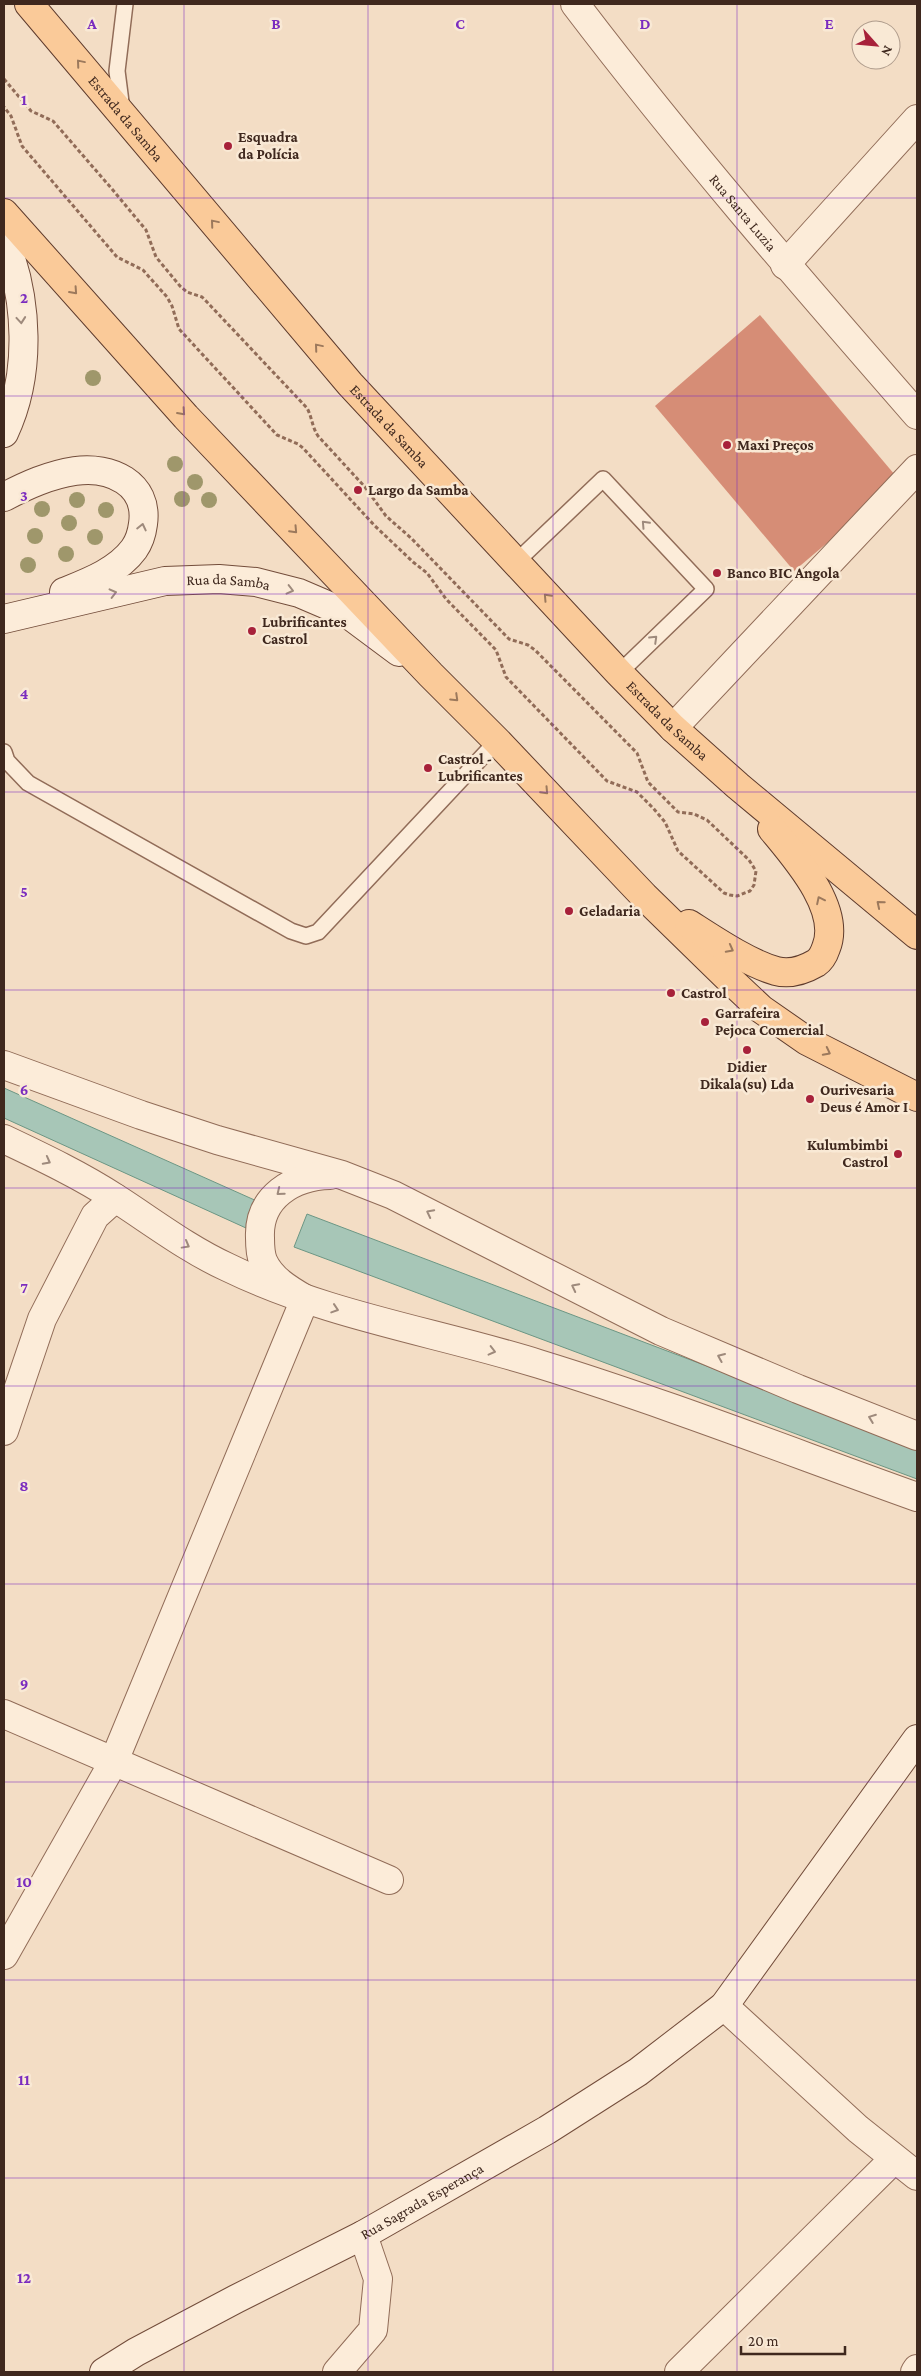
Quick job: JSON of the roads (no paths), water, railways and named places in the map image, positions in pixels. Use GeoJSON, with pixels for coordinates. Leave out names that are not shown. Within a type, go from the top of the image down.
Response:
{"type":"FeatureCollection","features":[{"type":"Feature","properties":{"kind":"main road","name":"Estrada da Samba"},"geometry":{"type":"LineString","coordinates":[[29,4],[350,384],[619,673],[673,728],[738,786],[917,936]]}},
{"type":"Feature","properties":{"kind":"main road"},"geometry":{"type":"LineString","coordinates":[[4,213],[186,416],[430,674],[497,740],[644,896],[761,1009],[806,1041],[917,1097]]}},
{"type":"Feature","properties":{"kind":"main road"},"geometry":{"type":"LineString","coordinates":[[644,896],[730,950],[777,971],[801,971],[821,960],[830,938],[828,916],[806,871],[738,786]]}},
{"type":"Feature","properties":{"kind":"street","name":"Rua Santa Luzia"},"geometry":{"type":"LineString","coordinates":[[575,4],[652,105],[785,265],[917,415]]}},
{"type":"Feature","properties":{"kind":"street"},"geometry":{"type":"LineString","coordinates":[[785,265],[917,119]]}},
{"type":"Feature","properties":{"kind":"street"},"geometry":{"type":"LineString","coordinates":[[4,239],[12,260],[19,296],[23,366],[17,400],[4,433]]}},
{"type":"Feature","properties":{"kind":"street"},"geometry":{"type":"LineString","coordinates":[[673,728],[917,469]]}},
{"type":"Feature","properties":{"kind":"street"},"geometry":{"type":"LineString","coordinates":[[4,497],[41,479],[76,471],[97,471],[118,475],[131,485],[142,498],[144,514],[135,547],[122,562],[91,581],[4,613]]}},
{"type":"Feature","properties":{"kind":"street","name":"Rua da Samba"},"geometry":{"type":"LineString","coordinates":[[4,619],[165,580],[219,578],[256,582],[299,593],[348,614],[430,674]]}},
{"type":"Feature","properties":{"kind":"street"},"geometry":{"type":"LineString","coordinates":[[4,1065],[141,1115],[217,1140],[342,1175],[393,1195],[661,1332],[917,1436]]}},
{"type":"Feature","properties":{"kind":"street"},"geometry":{"type":"LineString","coordinates":[[4,1139],[116,1198],[171,1236],[227,1267],[304,1299],[361,1318],[537,1363],[647,1400],[917,1497]]}},
{"type":"Feature","properties":{"kind":"street"},"geometry":{"type":"LineString","coordinates":[[304,1299],[284,1287],[263,1261],[260,1249],[259,1226],[265,1208],[277,1193],[296,1181],[314,1175],[342,1175]]}},
{"type":"Feature","properties":{"kind":"street"},"geometry":{"type":"LineString","coordinates":[[4,1431],[42,1319],[95,1216],[116,1198]]}},
{"type":"Feature","properties":{"kind":"street"},"geometry":{"type":"LineString","coordinates":[[4,1955],[114,1761],[304,1299]]}},
{"type":"Feature","properties":{"kind":"street"},"geometry":{"type":"LineString","coordinates":[[4,1714],[389,1880]]}},
{"type":"Feature","properties":{"kind":"street","name":"Rua Sagrada Esperança"},"geometry":{"type":"LineString","coordinates":[[104,2372],[136,2352],[219,2308],[364,2235],[547,2130],[630,2078],[724,2006],[917,1739]]}},
{"type":"Feature","properties":{"kind":"street"},"geometry":{"type":"LineString","coordinates":[[724,2006],[858,2130],[917,2176]]}},
{"type":"Feature","properties":{"kind":"street"},"geometry":{"type":"LineString","coordinates":[[679,2372],[894,2159]]}},
{"type":"Feature","properties":{"kind":"street"},"geometry":{"type":"LineString","coordinates":[[337,2372],[374,2330],[378,2279],[364,2235]]}},
{"type":"Feature","properties":{"kind":"lane"},"geometry":{"type":"LineString","coordinates":[[122,114],[118,71],[125,4]]}},
{"type":"Feature","properties":{"kind":"lane"},"geometry":{"type":"LineString","coordinates":[[515,563],[603,479],[706,589],[619,673]]}},
{"type":"Feature","properties":{"kind":"lane"},"geometry":{"type":"LineString","coordinates":[[4,752],[7,761],[28,783],[291,931],[306,936],[318,932],[497,740]]}},
{"type":"Feature","properties":{"kind":"place","name":"Esquadra da Polícia"},"geometry":{"type":"Point","coordinates":[228,146]}},
{"type":"Feature","properties":{"kind":"place","name":"Maxi Preços"},"geometry":{"type":"Point","coordinates":[727,445]}},
{"type":"Feature","properties":{"kind":"place","name":"Largo da Samba"},"geometry":{"type":"Point","coordinates":[358,490]}},
{"type":"Feature","properties":{"kind":"place","name":"Banco BIC Angola"},"geometry":{"type":"Point","coordinates":[717,573]}},
{"type":"Feature","properties":{"kind":"place","name":"Lubrificantes Castrol"},"geometry":{"type":"Point","coordinates":[252,631]}},
{"type":"Feature","properties":{"kind":"place","name":"Castrol - Lubrificantes"},"geometry":{"type":"Point","coordinates":[428,768]}},
{"type":"Feature","properties":{"kind":"place","name":"Geladaria"},"geometry":{"type":"Point","coordinates":[569,911]}},
{"type":"Feature","properties":{"kind":"place","name":"Castrol"},"geometry":{"type":"Point","coordinates":[671,993]}},
{"type":"Feature","properties":{"kind":"place","name":"Garrafeira Pejoca Comercial"},"geometry":{"type":"Point","coordinates":[705,1022]}},
{"type":"Feature","properties":{"kind":"place","name":"Didier Dikala(su) Lda"},"geometry":{"type":"Point","coordinates":[747,1050]}},
{"type":"Feature","properties":{"kind":"place","name":"Ourivesaria Deus é Amor I"},"geometry":{"type":"Point","coordinates":[810,1099]}},
{"type":"Feature","properties":{"kind":"place","name":"Kulumbimbi Castrol"},"geometry":{"type":"Point","coordinates":[898,1154]}}]}
